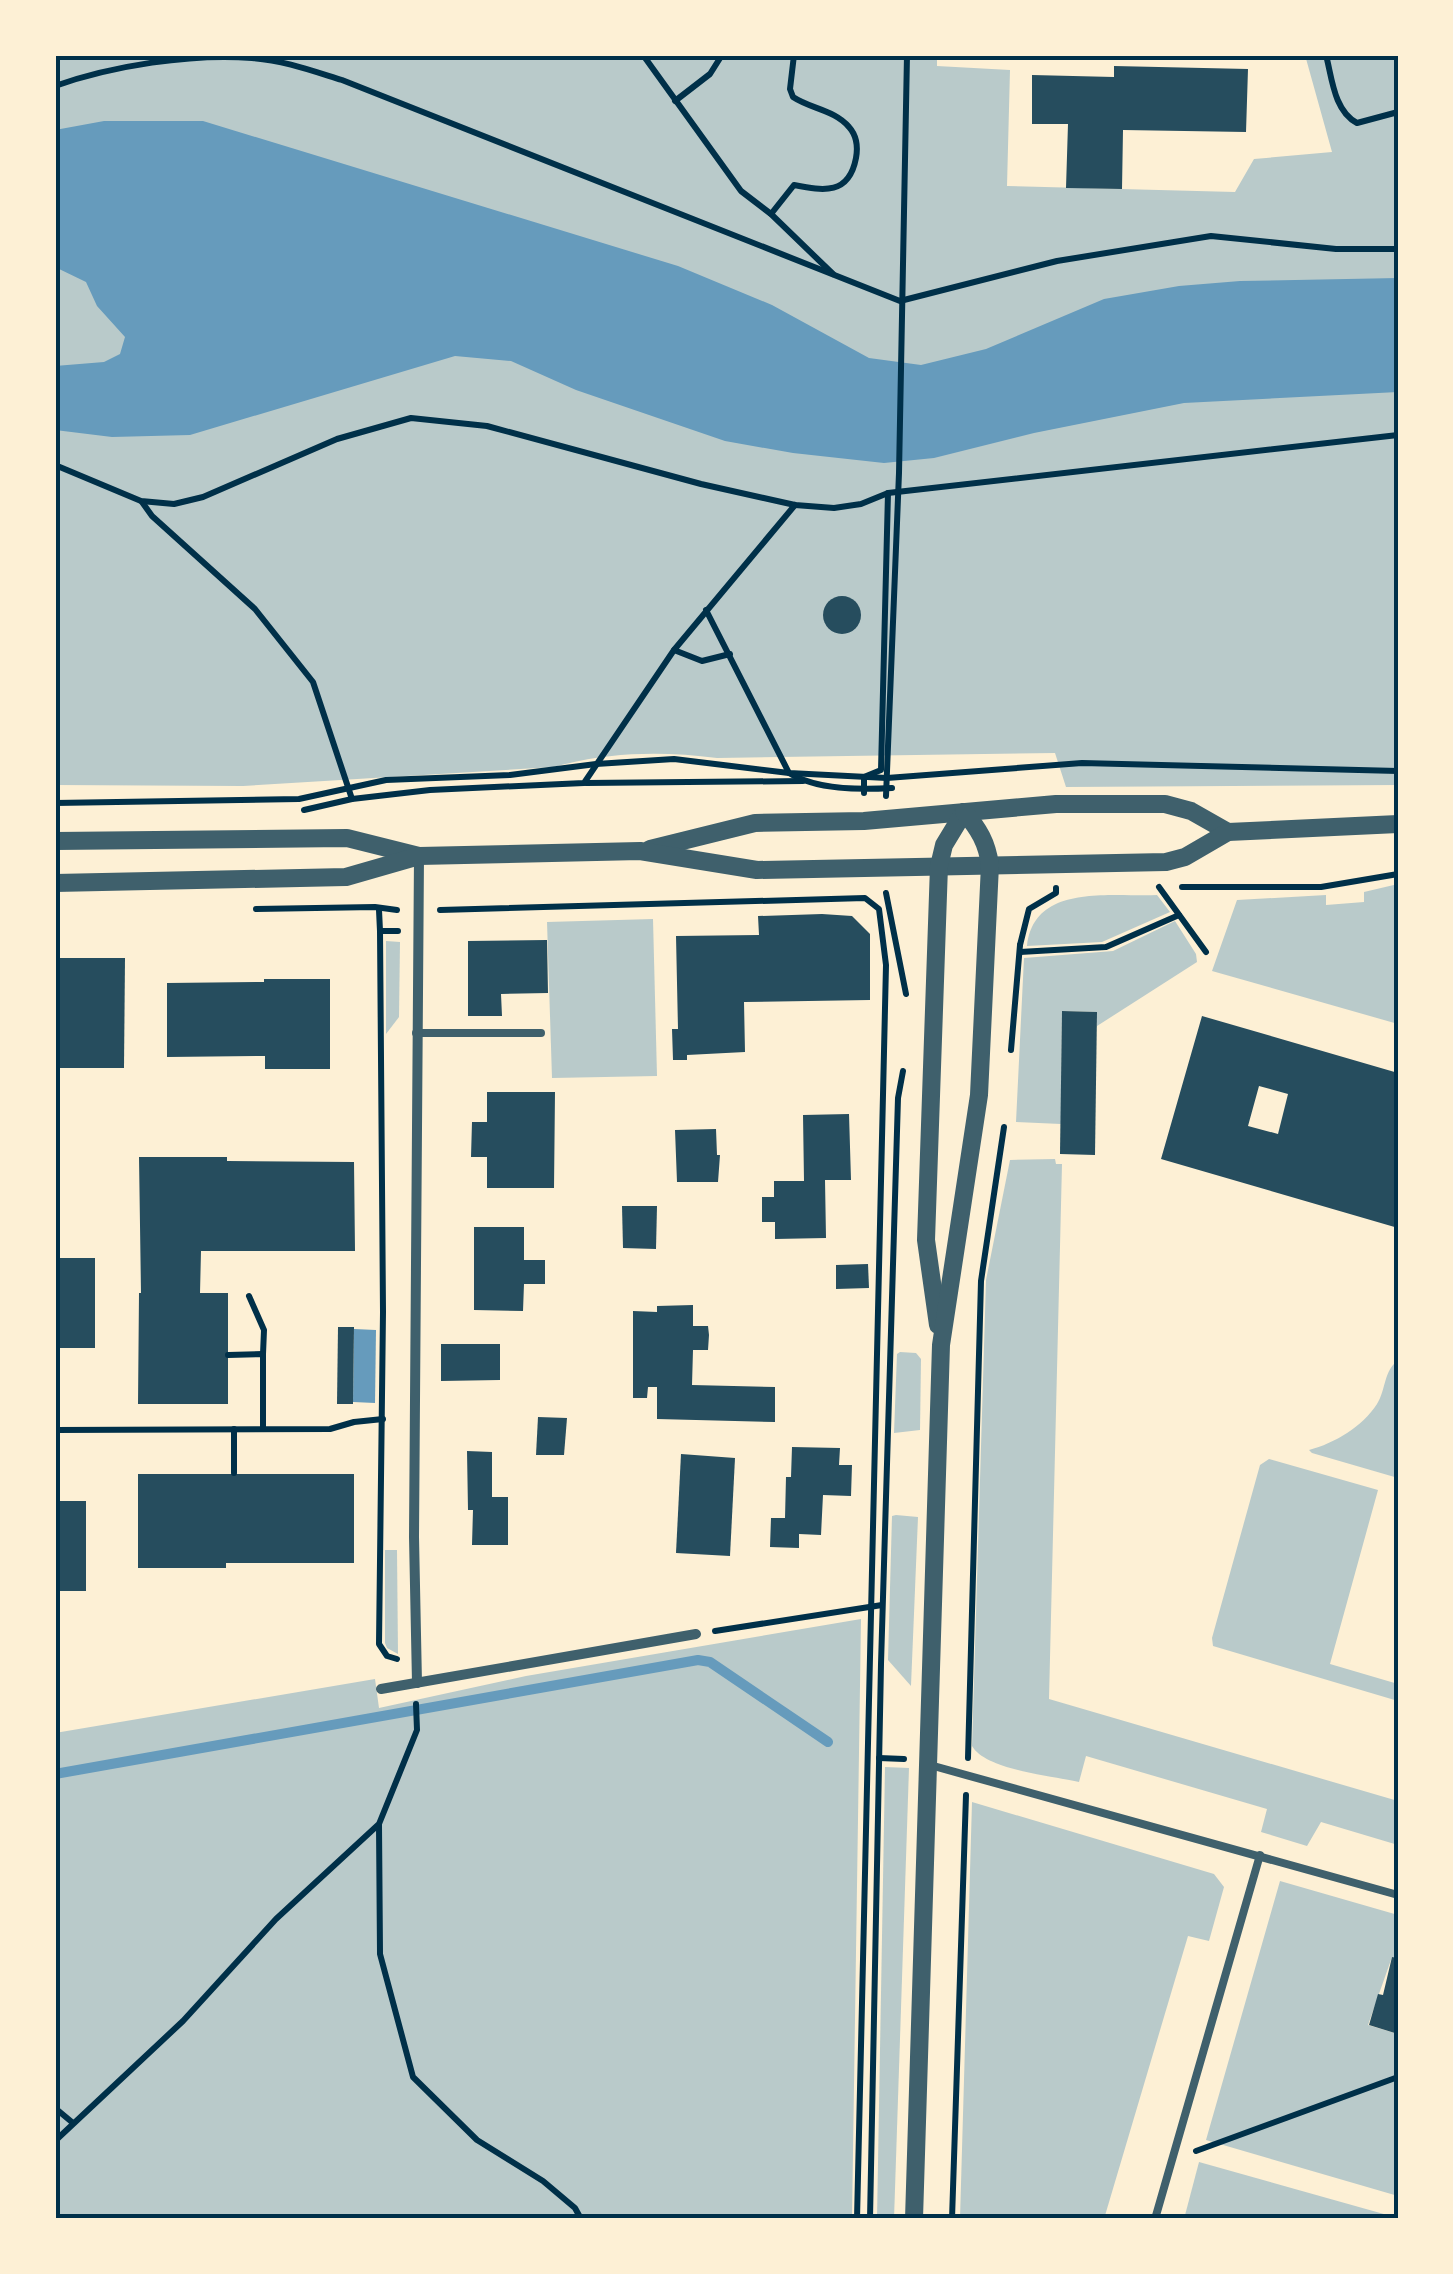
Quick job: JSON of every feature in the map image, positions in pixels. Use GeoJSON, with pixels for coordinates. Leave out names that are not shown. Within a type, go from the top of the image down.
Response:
{"type":"FeatureCollection","features":[{"type":"Feature","properties":{"kind":"street"},"geometry":{"type":"LineString","coordinates":[[640,851],[755,823],[864,821],[1056,804],[1165,804],[1191,811],[1228,832]]}},
{"type":"Feature","properties":{"kind":"street"},"geometry":{"type":"LineString","coordinates":[[914,2219],[941,1345],[979,1095],[990,865],[979,828],[964,812]]}},
{"type":"Feature","properties":{"kind":"street"},"geometry":{"type":"LineString","coordinates":[[941,1345],[926,1240],[940,866],[944,845],[964,812]]}},
{"type":"Feature","properties":{"kind":"street"},"geometry":{"type":"LineString","coordinates":[[55,884],[346,877],[419,856],[640,851],[757,870],[1166,862],[1185,857],[1228,832],[1398,824]]}},
{"type":"Feature","properties":{"kind":"street"},"geometry":{"type":"LineString","coordinates":[[55,841],[347,838],[419,856]]}},
{"type":"Feature","properties":{"kind":"street"},"geometry":{"type":"LineString","coordinates":[[416,1688],[419,856]]}},
{"type":"Feature","properties":{"kind":"street"},"geometry":{"type":"LineString","coordinates":[[381,1689],[416,1688],[696,1634]]}},
{"type":"Feature","properties":{"kind":"lane"},"geometry":{"type":"LineString","coordinates":[[416,1033],[541,1033]]}},
{"type":"Feature","properties":{"kind":"lane"},"geometry":{"type":"LineString","coordinates":[[930,1765],[1398,1895]]}},
{"type":"Feature","properties":{"kind":"lane"},"geometry":{"type":"LineString","coordinates":[[1155,2219],[1260,1855]]}},
{"type":"Feature","properties":{"kind":"path"},"geometry":{"type":"LineString","coordinates":[[643,55],[742,191],[837,278]]}},
{"type":"Feature","properties":{"kind":"path"},"geometry":{"type":"LineString","coordinates":[[675,101],[710,74],[722,55]]}},
{"type":"Feature","properties":{"kind":"path"},"geometry":{"type":"LineString","coordinates":[[771,214],[794,186],[817,190],[836,188],[845,182],[853,172],[857,150],[847,123],[793,97],[790,89],[794,55]]}},
{"type":"Feature","properties":{"kind":"path"},"geometry":{"type":"LineString","coordinates":[[864,777],[881,770],[893,492],[899,473],[907,55]]}},
{"type":"Feature","properties":{"kind":"path"},"geometry":{"type":"LineString","coordinates":[[1326,55],[1346,118],[1357,122],[1398,112]]}},
{"type":"Feature","properties":{"kind":"path"},"geometry":{"type":"LineString","coordinates":[[55,86],[81,77],[181,58],[252,58],[297,66],[342,80],[900,301],[1058,261],[1212,236],[1336,249],[1398,249]]}},
{"type":"Feature","properties":{"kind":"path"},"geometry":{"type":"LineString","coordinates":[[55,464],[141,501],[174,504],[203,497],[336,440],[411,418],[486,426],[701,484],[796,505],[834,508],[861,504],[893,492],[1398,435]]}},
{"type":"Feature","properties":{"kind":"path"},"geometry":{"type":"LineString","coordinates":[[885,800],[893,492]]}},
{"type":"Feature","properties":{"kind":"path"},"geometry":{"type":"LineString","coordinates":[[141,501],[152,516],[255,609],[313,682],[348,788]]}},
{"type":"Feature","properties":{"kind":"path"},"geometry":{"type":"LineString","coordinates":[[584,783],[674,650],[796,505]]}},
{"type":"Feature","properties":{"kind":"path"},"geometry":{"type":"LineString","coordinates":[[706,610],[789,772],[802,781]]}},
{"type":"Feature","properties":{"kind":"path"},"geometry":{"type":"LineString","coordinates":[[674,650],[702,660],[730,654]]}},
{"type":"Feature","properties":{"kind":"path"},"geometry":{"type":"LineString","coordinates":[[55,804],[299,799],[386,780],[510,775],[674,759],[888,778],[1082,762],[1398,771]]}},
{"type":"Feature","properties":{"kind":"path"},"geometry":{"type":"LineString","coordinates":[[864,777],[864,800]]}},
{"type":"Feature","properties":{"kind":"path"},"geometry":{"type":"LineString","coordinates":[[352,799],[430,790],[584,783],[802,781],[864,790]]}},
{"type":"Feature","properties":{"kind":"path"},"geometry":{"type":"LineString","coordinates":[[1141,888],[1321,887],[1398,874]]}},
{"type":"Feature","properties":{"kind":"path"},"geometry":{"type":"LineString","coordinates":[[1158,886],[1206,952]]}},
{"type":"Feature","properties":{"kind":"path"},"geometry":{"type":"LineString","coordinates":[[1009,1066],[1020,948],[1029,909],[1056,888],[1073,892]]}},
{"type":"Feature","properties":{"kind":"path"},"geometry":{"type":"LineString","coordinates":[[886,890],[906,1001]]}},
{"type":"Feature","properties":{"kind":"path"},"geometry":{"type":"LineString","coordinates":[[453,910],[865,898],[879,909],[886,965],[857,2219]]}},
{"type":"Feature","properties":{"kind":"path"},"geometry":{"type":"LineString","coordinates":[[379,910],[383,1419],[379,1644],[387,1656],[417,1665]]}},
{"type":"Feature","properties":{"kind":"path"},"geometry":{"type":"LineString","coordinates":[[1009,944],[1020,948],[1106,948],[1179,915]]}},
{"type":"Feature","properties":{"kind":"path"},"geometry":{"type":"LineString","coordinates":[[380,930],[400,931]]}},
{"type":"Feature","properties":{"kind":"path"},"geometry":{"type":"LineString","coordinates":[[882,935],[905,937]]}},
{"type":"Feature","properties":{"kind":"path"},"geometry":{"type":"LineString","coordinates":[[870,2219],[882,1605],[898,1098],[903,1057]]}},
{"type":"Feature","properties":{"kind":"path"},"geometry":{"type":"LineString","coordinates":[[952,2219],[982,1280],[1004,1124]]}},
{"type":"Feature","properties":{"kind":"path"},"geometry":{"type":"LineString","coordinates":[[248,1296],[264,1330],[262,1429]]}},
{"type":"Feature","properties":{"kind":"path"},"geometry":{"type":"LineString","coordinates":[[228,1355],[263,1354]]}},
{"type":"Feature","properties":{"kind":"path"},"geometry":{"type":"LineString","coordinates":[[55,1430],[330,1429],[383,1419]]}},
{"type":"Feature","properties":{"kind":"path"},"geometry":{"type":"LineString","coordinates":[[234,1429],[234,1474]]}},
{"type":"Feature","properties":{"kind":"path"},"geometry":{"type":"LineString","coordinates":[[696,1634],[882,1605]]}},
{"type":"Feature","properties":{"kind":"path"},"geometry":{"type":"LineString","coordinates":[[416,1688],[417,1730],[379,1824],[380,1954],[413,2077],[477,2140],[543,2180],[575,2208],[581,2219]]}},
{"type":"Feature","properties":{"kind":"path"},"geometry":{"type":"LineString","coordinates":[[55,2141],[183,2021],[276,1919],[379,1824]]}},
{"type":"Feature","properties":{"kind":"path"},"geometry":{"type":"LineString","coordinates":[[1197,2150],[1398,2077]]}},
{"type":"Feature","properties":{"kind":"path"},"geometry":{"type":"LineString","coordinates":[[55,2108],[74,2123]]}},
{"type":"Feature","properties":{"kind":"shaded area"},"geometry":{"type":"Polygon","coordinates":[[[55,55],[937,55],[937,66],[1010,70],[1007,186],[1235,192],[1254,159],[1332,152],[1305,55],[1398,55],[1398,785],[1066,787],[1055,753],[717,758],[635,754],[554,767],[243,786],[55,785],[55,55]]]}},
{"type":"Feature","properties":{"kind":"shaded area"},"geometry":{"type":"Polygon","coordinates":[[[1398,884],[1398,1024],[1212,971],[1237,900],[1326,895],[1326,905],[1364,902],[1364,892],[1398,884]]]}},
{"type":"Feature","properties":{"kind":"shaded area"},"geometry":{"type":"Polygon","coordinates":[[[1097,895],[1157,895],[1170,912],[1102,942],[1027,946],[1033,926],[1044,912],[1059,903],[1097,895]]]}},
{"type":"Feature","properties":{"kind":"shaded area"},"geometry":{"type":"Polygon","coordinates":[[[653,919],[657,1076],[552,1078],[547,922],[653,919]]]}},
{"type":"Feature","properties":{"kind":"shaded area"},"geometry":{"type":"Polygon","coordinates":[[[1175,921],[1197,962],[1097,1026],[1096,1012],[1062,1011],[1061,1124],[1016,1122],[1024,958],[1113,951],[1175,921]]]}},
{"type":"Feature","properties":{"kind":"shaded area"},"geometry":{"type":"Polygon","coordinates":[[[386,941],[400,942],[399,1017],[386,1034],[386,941]]]}},
{"type":"Feature","properties":{"kind":"shaded area"},"geometry":{"type":"Polygon","coordinates":[[[1055,1159],[1056,1164],[1062,1164],[1049,1699],[1398,1801],[1398,1845],[1321,1822],[1307,1846],[1261,1832],[1267,1809],[1086,1756],[1079,1782],[1005,1766],[972,1746],[986,1280],[1010,1160],[1055,1159]]]}},
{"type":"Feature","properties":{"kind":"shaded area"},"geometry":{"type":"Polygon","coordinates":[[[916,1353],[921,1359],[920,1430],[894,1433],[897,1354],[916,1353]]]}},
{"type":"Feature","properties":{"kind":"shaded area"},"geometry":{"type":"Polygon","coordinates":[[[1398,1361],[1398,1478],[1312,1453],[1309,1450],[1347,1433],[1364,1420],[1398,1361]]]}},
{"type":"Feature","properties":{"kind":"shaded area"},"geometry":{"type":"Polygon","coordinates":[[[1269,1459],[1378,1490],[1330,1664],[1398,1684],[1398,1701],[1213,1646],[1260,1465],[1269,1459]]]}},
{"type":"Feature","properties":{"kind":"shaded area"},"geometry":{"type":"Polygon","coordinates":[[[892,1516],[918,1517],[911,1686],[888,1660],[892,1516]]]}},
{"type":"Feature","properties":{"kind":"shaded area"},"geometry":{"type":"Polygon","coordinates":[[[385,1550],[397,1550],[398,1654],[385,1643],[385,1550]]]}},
{"type":"Feature","properties":{"kind":"shaded area"},"geometry":{"type":"Polygon","coordinates":[[[861,1619],[852,2219],[55,2219],[55,1733],[375,1679],[379,1708],[526,1676],[861,1619]]]}},
{"type":"Feature","properties":{"kind":"shaded area"},"geometry":{"type":"Polygon","coordinates":[[[885,1767],[909,1768],[894,2219],[877,2219],[885,1767]]]}},
{"type":"Feature","properties":{"kind":"shaded area"},"geometry":{"type":"Polygon","coordinates":[[[972,1802],[1214,1874],[1224,1887],[1209,1941],[1188,1936],[1104,2219],[960,2219],[972,1802]]]}},
{"type":"Feature","properties":{"kind":"shaded area"},"geometry":{"type":"Polygon","coordinates":[[[1280,1881],[1398,1915],[1398,1958],[1392,1957],[1368,2025],[1398,2034],[1398,2196],[1206,2140],[1280,1881]]]}},
{"type":"Feature","properties":{"kind":"shaded area"},"geometry":{"type":"Polygon","coordinates":[[[1199,2162],[1398,2218],[1398,2219],[1184,2219],[1199,2162]]]}},
{"type":"Feature","properties":{"kind":"water"},"geometry":{"type":"Polygon","coordinates":[[[104,121],[203,121],[678,266],[772,305],[869,358],[921,365],[986,349],[1104,299],[1179,286],[1240,281],[1398,278],[1398,392],[1184,403],[934,458],[884,463],[725,441],[576,390],[511,361],[455,356],[190,435],[112,437],[55,430],[55,366],[104,362],[120,354],[125,337],[97,306],[86,282],[55,267],[55,130],[104,121]]]}},
{"type":"Feature","properties":{"kind":"water"},"geometry":{"type":"Polygon","coordinates":[[[354,1329],[376,1330],[375,1403],[353,1402],[354,1329]]]}},
{"type":"Feature","properties":{"kind":"building"},"geometry":{"type":"Polygon","coordinates":[[[1114,66],[1248,69],[1246,132],[1123,130],[1122,189],[1066,188],[1068,124],[1032,124],[1032,75],[1114,77],[1114,66]]]}},
{"type":"Feature","properties":{"kind":"building"},"geometry":{"type":"Polygon","coordinates":[[[842,596],[855,602],[861,615],[855,628],[842,634],[829,628],[823,615],[829,602],[842,596]]]}},
{"type":"Feature","properties":{"kind":"building"},"geometry":{"type":"Polygon","coordinates":[[[758,916],[852,916],[870,934],[870,1000],[744,1002],[745,1052],[687,1055],[687,1060],[673,1060],[672,1029],[678,1029],[676,936],[759,935],[758,916]]]}},
{"type":"Feature","properties":{"kind":"building"},"geometry":{"type":"Polygon","coordinates":[[[547,940],[548,993],[501,994],[502,1016],[468,1016],[468,941],[547,940]]]}},
{"type":"Feature","properties":{"kind":"building"},"geometry":{"type":"Polygon","coordinates":[[[55,958],[125,958],[124,1068],[55,1068],[55,958]]]}},
{"type":"Feature","properties":{"kind":"building"},"geometry":{"type":"Polygon","coordinates":[[[330,979],[330,1069],[265,1069],[265,1056],[167,1057],[167,983],[330,979]]]}},
{"type":"Feature","properties":{"kind":"building"},"geometry":{"type":"Polygon","coordinates":[[[1062,1011],[1097,1012],[1095,1155],[1060,1154],[1062,1011]]]}},
{"type":"Feature","properties":{"kind":"building"},"geometry":{"type":"Polygon","coordinates":[[[1202,1016],[1398,1073],[1398,1228],[1161,1159],[1202,1016]],[[1259,1086],[1248,1126],[1278,1134],[1288,1094],[1259,1086]]]}},
{"type":"Feature","properties":{"kind":"building"},"geometry":{"type":"Polygon","coordinates":[[[487,1092],[555,1092],[554,1188],[487,1188],[487,1157],[471,1157],[472,1122],[487,1122],[487,1092]]]}},
{"type":"Feature","properties":{"kind":"building"},"geometry":{"type":"Polygon","coordinates":[[[849,1114],[851,1180],[825,1180],[826,1238],[775,1239],[775,1222],[762,1222],[762,1197],[774,1197],[774,1181],[804,1181],[803,1115],[849,1114]]]}},
{"type":"Feature","properties":{"kind":"building"},"geometry":{"type":"Polygon","coordinates":[[[716,1129],[720,1155],[718,1182],[677,1182],[675,1130],[716,1129]]]}},
{"type":"Feature","properties":{"kind":"building"},"geometry":{"type":"Polygon","coordinates":[[[139,1157],[354,1162],[355,1251],[201,1251],[200,1293],[228,1293],[228,1404],[138,1404],[139,1157]]]}},
{"type":"Feature","properties":{"kind":"building"},"geometry":{"type":"Polygon","coordinates":[[[622,1206],[657,1206],[656,1249],[623,1248],[622,1206]]]}},
{"type":"Feature","properties":{"kind":"building"},"geometry":{"type":"Polygon","coordinates":[[[474,1227],[524,1227],[524,1260],[545,1260],[545,1284],[524,1284],[523,1311],[474,1310],[474,1227]]]}},
{"type":"Feature","properties":{"kind":"building"},"geometry":{"type":"Polygon","coordinates":[[[55,1258],[95,1258],[95,1348],[55,1348],[55,1258]]]}},
{"type":"Feature","properties":{"kind":"building"},"geometry":{"type":"Polygon","coordinates":[[[868,1264],[869,1288],[836,1289],[836,1265],[868,1264]]]}},
{"type":"Feature","properties":{"kind":"building"},"geometry":{"type":"Polygon","coordinates":[[[693,1305],[693,1326],[708,1326],[709,1335],[708,1350],[693,1350],[692,1385],[775,1387],[775,1422],[657,1419],[657,1387],[648,1387],[647,1398],[633,1398],[633,1311],[657,1312],[657,1306],[693,1305]]]}},
{"type":"Feature","properties":{"kind":"building"},"geometry":{"type":"Polygon","coordinates":[[[338,1327],[354,1327],[353,1404],[337,1404],[338,1327]]]}},
{"type":"Feature","properties":{"kind":"building"},"geometry":{"type":"Polygon","coordinates":[[[441,1344],[500,1344],[500,1380],[441,1381],[441,1344]]]}},
{"type":"Feature","properties":{"kind":"building"},"geometry":{"type":"Polygon","coordinates":[[[538,1417],[567,1418],[564,1455],[536,1455],[538,1417]]]}},
{"type":"Feature","properties":{"kind":"building"},"geometry":{"type":"Polygon","coordinates":[[[792,1447],[840,1448],[839,1465],[852,1465],[851,1496],[823,1495],[821,1535],[799,1534],[799,1548],[770,1547],[771,1518],[785,1518],[786,1477],[791,1477],[792,1447]]]}},
{"type":"Feature","properties":{"kind":"building"},"geometry":{"type":"Polygon","coordinates":[[[467,1451],[492,1452],[492,1497],[508,1497],[508,1545],[472,1545],[467,1451]]]}},
{"type":"Feature","properties":{"kind":"building"},"geometry":{"type":"Polygon","coordinates":[[[681,1454],[735,1458],[730,1556],[676,1553],[681,1454]]]}},
{"type":"Feature","properties":{"kind":"building"},"geometry":{"type":"Polygon","coordinates":[[[138,1474],[354,1474],[354,1563],[138,1568],[138,1474]]]}},
{"type":"Feature","properties":{"kind":"building"},"geometry":{"type":"Polygon","coordinates":[[[55,1501],[86,1501],[86,1591],[55,1591],[55,1501]]]}},
{"type":"Feature","properties":{"kind":"building"},"geometry":{"type":"Polygon","coordinates":[[[1392,1957],[1398,1958],[1398,2034],[1369,2025],[1378,1994],[1383,1995],[1392,1957]]]}},
{"type":"Feature","properties":{"kind":"waterway"},"geometry":{"type":"LineString","coordinates":[[55,1774],[698,1660],[710,1662],[828,1742]]}}]}
